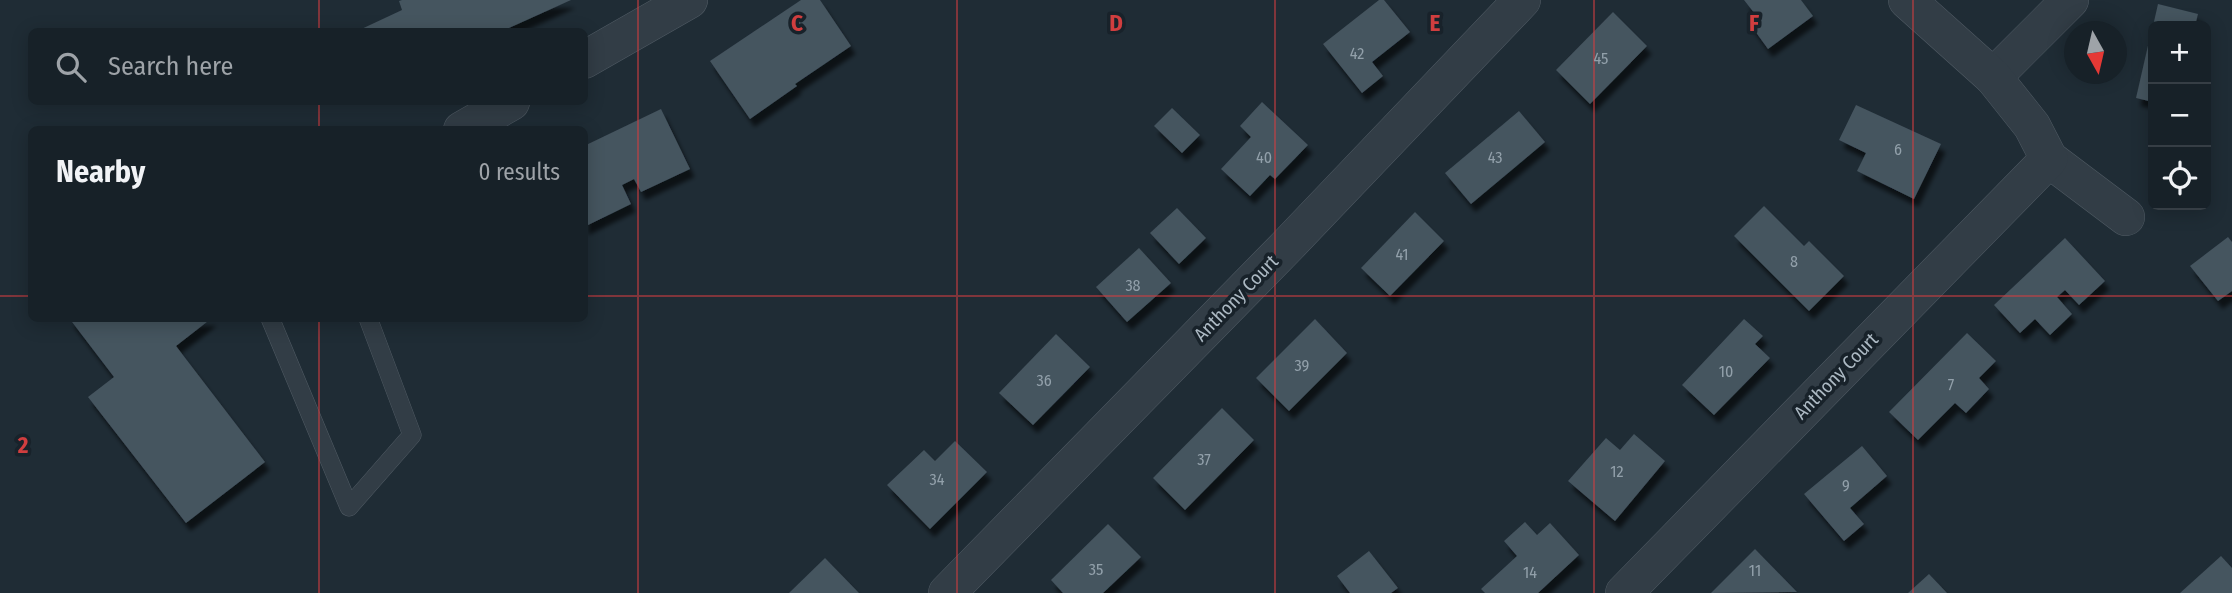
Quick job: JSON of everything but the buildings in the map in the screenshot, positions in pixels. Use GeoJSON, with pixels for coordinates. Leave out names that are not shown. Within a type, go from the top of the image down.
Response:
{"type":"FeatureCollection","features":[{"type":"Feature","properties":{"kind":"street"},"geometry":{"type":"LineString","coordinates":[[588,58],[689,0]]}},
{"type":"Feature","properties":{"kind":"street","name":"Anthony Court"},"geometry":{"type":"LineString","coordinates":[[947,593],[1287,246],[1522,0]]}},
{"type":"Feature","properties":{"kind":"street"},"geometry":{"type":"LineString","coordinates":[[1906,0],[1993,78],[2032,126],[2049,159],[2126,217]]}},
{"type":"Feature","properties":{"kind":"street"},"geometry":{"type":"LineString","coordinates":[[1993,78],[2070,0]]}},
{"type":"Feature","properties":{"kind":"street"},"geometry":{"type":"LineString","coordinates":[[469,126],[506,105]]}},
{"type":"Feature","properties":{"kind":"street","name":"Anthony Court"},"geometry":{"type":"LineString","coordinates":[[1624,593],[2049,159]]}},
{"type":"Feature","properties":{"kind":"lane"},"geometry":{"type":"LineString","coordinates":[[272,322],[349,507],[412,435],[370,322]]}}]}
